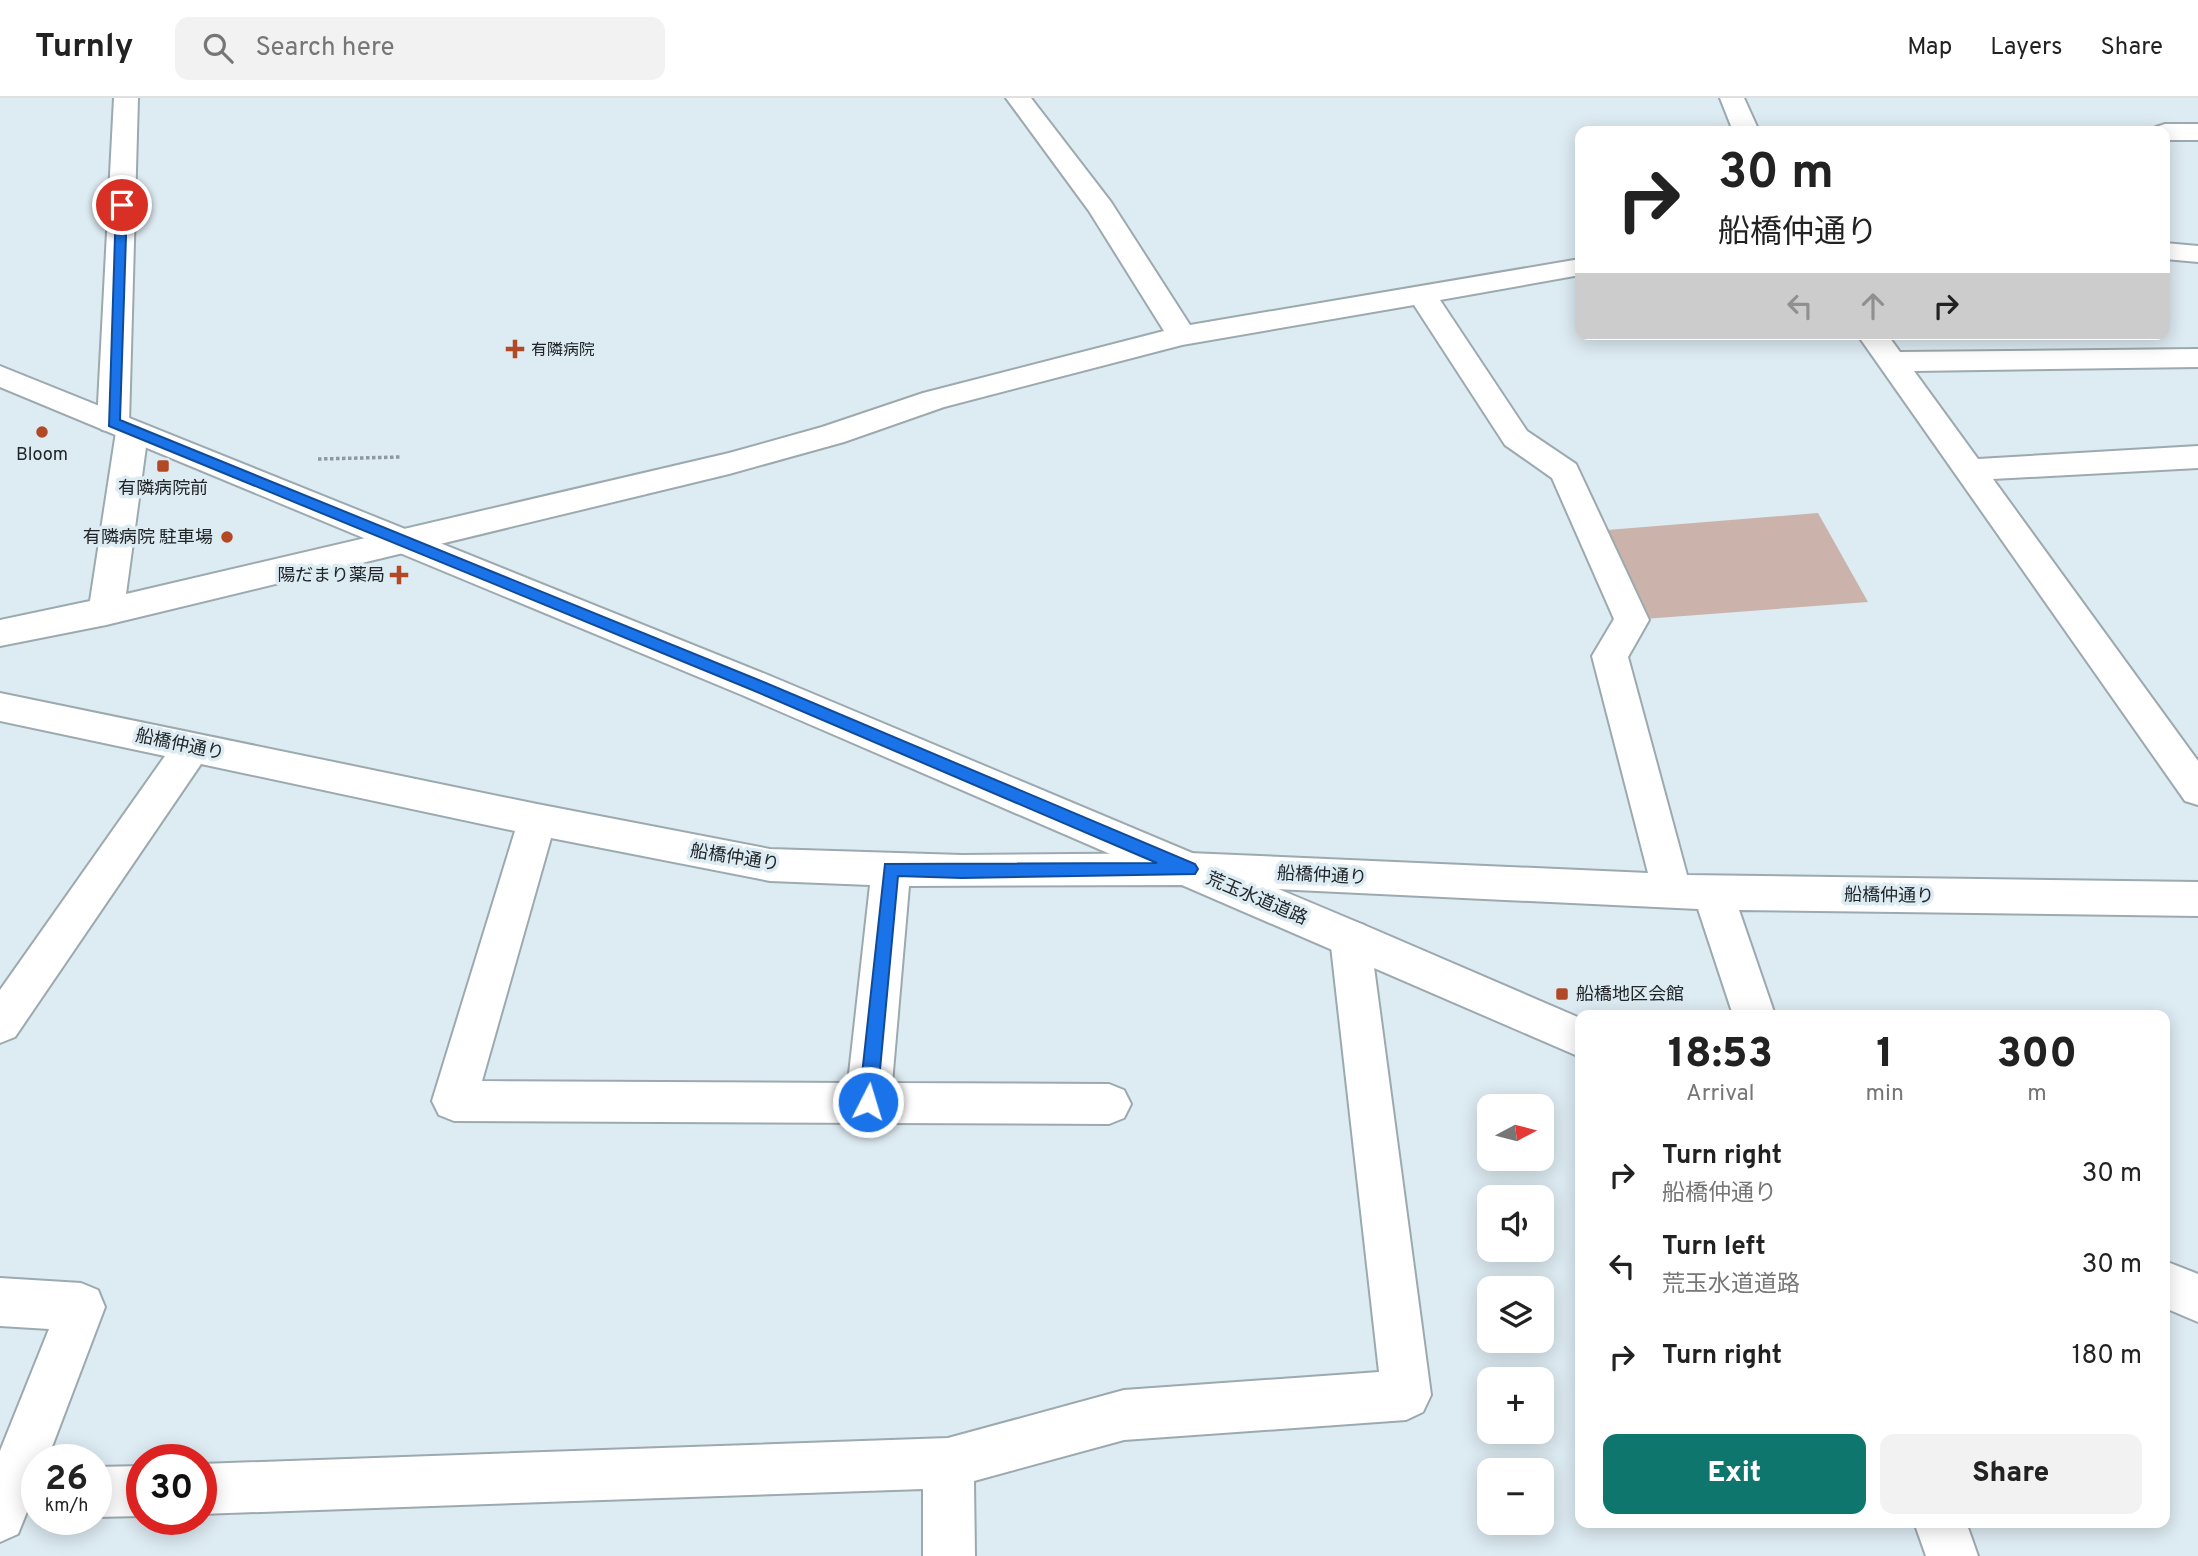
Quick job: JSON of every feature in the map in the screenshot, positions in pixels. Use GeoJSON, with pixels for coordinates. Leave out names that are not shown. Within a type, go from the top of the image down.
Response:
{"type":"FeatureCollection","features":[{"type":"Feature","properties":{"kind":"street"},"geometry":{"type":"LineString","coordinates":[[106,612],[123,427],[126,98]]}},
{"type":"Feature","properties":{"kind":"street"},"geometry":{"type":"LineString","coordinates":[[1018,98],[1101,208],[1182,336]]}},
{"type":"Feature","properties":{"kind":"street"},"geometry":{"type":"LineString","coordinates":[[1732,98],[1744,126]]}},
{"type":"Feature","properties":{"kind":"street"},"geometry":{"type":"LineString","coordinates":[[2170,132],[2198,132]]}},
{"type":"Feature","properties":{"kind":"street"},"geometry":{"type":"LineString","coordinates":[[2170,251],[2198,254]]}},
{"type":"Feature","properties":{"kind":"street"},"geometry":{"type":"LineString","coordinates":[[0,633],[106,612],[730,462],[897,414],[934,400],[1182,336],[1575,268]]}},
{"type":"Feature","properties":{"kind":"street"},"geometry":{"type":"LineString","coordinates":[[1423,296],[1516,438],[1565,472],[1632,620],[1610,656],[1672,891]]}},
{"type":"Feature","properties":{"kind":"street"},"geometry":{"type":"LineString","coordinates":[[1876,340],[2198,790]]}},
{"type":"Feature","properties":{"kind":"street"},"geometry":{"type":"LineString","coordinates":[[1891,362],[2198,358]]}},
{"type":"Feature","properties":{"kind":"street","name":"荒玉水道道路"},"geometry":{"type":"LineString","coordinates":[[0,376],[755,685],[1575,1036]]}},
{"type":"Feature","properties":{"kind":"street"},"geometry":{"type":"LineString","coordinates":[[1969,470],[2198,457]]}},
{"type":"Feature","properties":{"kind":"street","name":"船橋仲通り"},"geometry":{"type":"LineString","coordinates":[[0,707],[537,820],[770,865],[962,871],[1189,869],[1713,893],[2198,899]]}},
{"type":"Feature","properties":{"kind":"street"},"geometry":{"type":"LineString","coordinates":[[0,1024],[193,746]]}},
{"type":"Feature","properties":{"kind":"street"},"geometry":{"type":"LineString","coordinates":[[537,820],[454,1101],[1108,1104]]}},
{"type":"Feature","properties":{"kind":"street"},"geometry":{"type":"LineString","coordinates":[[868,1102],[891,869]]}},
{"type":"Feature","properties":{"kind":"street"},"geometry":{"type":"LineString","coordinates":[[1713,893],[1752,1010]]}},
{"type":"Feature","properties":{"kind":"street"},"geometry":{"type":"LineString","coordinates":[[217,1488],[948,1463],[1125,1415],[1406,1395],[1349,937]]}},
{"type":"Feature","properties":{"kind":"street"},"geometry":{"type":"LineString","coordinates":[[2170,1286],[2198,1298]]}},
{"type":"Feature","properties":{"kind":"street"},"geometry":{"type":"LineString","coordinates":[[0,1302],[81,1307],[15,1502]]}},
{"type":"Feature","properties":{"kind":"street"},"geometry":{"type":"LineString","coordinates":[[948,1463],[949,1556]]}},
{"type":"Feature","properties":{"kind":"street"},"geometry":{"type":"LineString","coordinates":[[1942,1528],[1952,1556]]}},
{"type":"Feature","properties":{"kind":"shaded area"},"geometry":{"type":"Polygon","coordinates":[[[1818,513],[1868,602],[1644,619],[1607,530],[1818,513]]]}},
{"type":"Feature","properties":{"kind":"place","name":"有隣病院"},"geometry":{"type":"Point","coordinates":[515,349]}},
{"type":"Feature","properties":{"kind":"place","name":"Bloom"},"geometry":{"type":"Point","coordinates":[42,432]}},
{"type":"Feature","properties":{"kind":"place","name":"有隣病院前"},"geometry":{"type":"Point","coordinates":[163,466]}},
{"type":"Feature","properties":{"kind":"place","name":"有隣病院 駐車場"},"geometry":{"type":"Point","coordinates":[227,537]}},
{"type":"Feature","properties":{"kind":"place","name":"陽だまり薬局"},"geometry":{"type":"Point","coordinates":[399,575]}},
{"type":"Feature","properties":{"kind":"place","name":"船橋地区会館"},"geometry":{"type":"Point","coordinates":[1562,994]}},
{"type":"Feature","properties":{"kind":"route"},"geometry":{"type":"LineString","coordinates":[[122,205],[113,423],[755,685],[1189,869],[891,869],[868,1102]]}}]}
